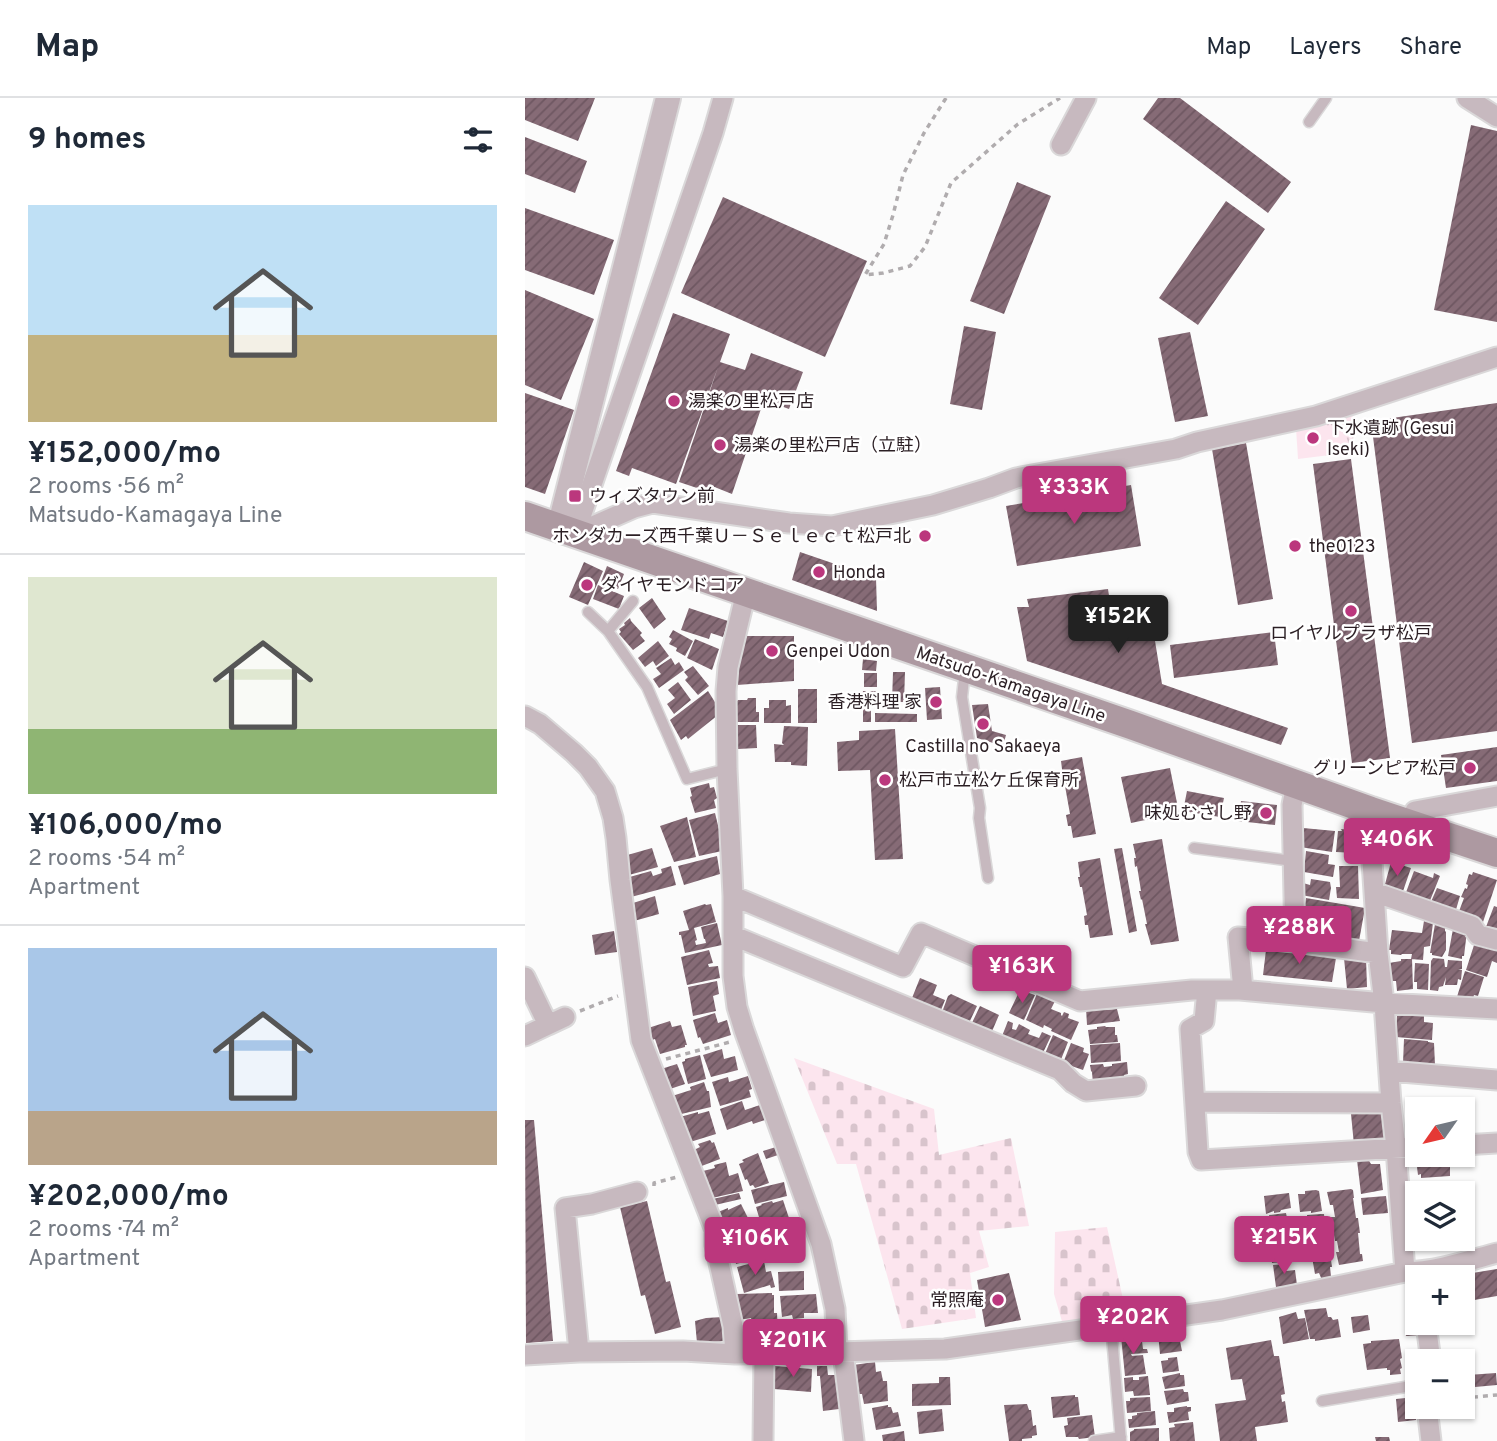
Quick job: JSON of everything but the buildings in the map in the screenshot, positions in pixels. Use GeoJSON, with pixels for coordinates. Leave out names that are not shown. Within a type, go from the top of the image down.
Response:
{"type":"FeatureCollection","features":[{"type":"Feature","properties":{"kind":"main road","name":"Matsudo-Kamagaya Line"},"geometry":{"type":"LineString","coordinates":[[525,516],[1497,853]]}},
{"type":"Feature","properties":{"kind":"street"},"geometry":{"type":"LineString","coordinates":[[567,531],[668,98]]}},
{"type":"Feature","properties":{"kind":"street"},"geometry":{"type":"LineString","coordinates":[[567,531],[713,133],[723,98]]}},
{"type":"Feature","properties":{"kind":"street"},"geometry":{"type":"LineString","coordinates":[[1061,145],[1086,98]]}},
{"type":"Feature","properties":{"kind":"street"},"geometry":{"type":"LineString","coordinates":[[1467,98],[1497,117]]}},
{"type":"Feature","properties":{"kind":"street"},"geometry":{"type":"LineString","coordinates":[[567,531],[653,503],[789,523],[832,526],[933,505],[1016,478],[1176,449],[1316,416],[1497,357]]}},
{"type":"Feature","properties":{"kind":"street"},"geometry":{"type":"LineString","coordinates":[[746,592],[728,667],[726,691],[733,976],[737,1006],[747,1037],[821,1244],[835,1309],[854,1441]]}},
{"type":"Feature","properties":{"kind":"street"},"geometry":{"type":"LineString","coordinates":[[525,716],[540,724],[574,753],[605,791],[613,817],[641,1040],[715,1230],[715,1245],[733,1326],[735,1354]]}},
{"type":"Feature","properties":{"kind":"street"},"geometry":{"type":"LineString","coordinates":[[1294,942],[1292,805],[1296,784]]}},
{"type":"Feature","properties":{"kind":"street"},"geometry":{"type":"LineString","coordinates":[[1409,824],[1415,811],[1497,796]]}},
{"type":"Feature","properties":{"kind":"street"},"geometry":{"type":"LineString","coordinates":[[1371,811],[1378,953],[1391,1103],[1414,1265]]}},
{"type":"Feature","properties":{"kind":"street"},"geometry":{"type":"LineString","coordinates":[[1374,892],[1472,926],[1478,935],[1497,940]]}},
{"type":"Feature","properties":{"kind":"street"},"geometry":{"type":"LineString","coordinates":[[733,896],[903,967],[921,933],[1080,1001],[1207,990],[1243,990],[1384,1003],[1496,1005]]}},
{"type":"Feature","properties":{"kind":"street"},"geometry":{"type":"LineString","coordinates":[[734,936],[1060,1070],[1086,1091],[1136,1086]]}},
{"type":"Feature","properties":{"kind":"street"},"geometry":{"type":"LineString","coordinates":[[1243,990],[1238,937],[1378,953]]}},
{"type":"Feature","properties":{"kind":"street"},"geometry":{"type":"LineString","coordinates":[[525,977],[556,1021],[525,1036]]}},
{"type":"Feature","properties":{"kind":"street"},"geometry":{"type":"LineString","coordinates":[[1207,990],[1204,1021],[1189,1029],[1198,1152],[1201,1160],[1405,1148]]}},
{"type":"Feature","properties":{"kind":"street"},"geometry":{"type":"LineString","coordinates":[[1389,1071],[1497,1080]]}},
{"type":"Feature","properties":{"kind":"street"},"geometry":{"type":"LineString","coordinates":[[1195,1102],[1391,1103]]}},
{"type":"Feature","properties":{"kind":"street"},"geometry":{"type":"LineString","coordinates":[[1475,1144],[1497,1143]]}},
{"type":"Feature","properties":{"kind":"street"},"geometry":{"type":"LineString","coordinates":[[579,1352],[565,1208],[637,1192]]}},
{"type":"Feature","properties":{"kind":"street"},"geometry":{"type":"LineString","coordinates":[[1457,1265],[1497,1253]]}},
{"type":"Feature","properties":{"kind":"street"},"geometry":{"type":"LineString","coordinates":[[525,1356],[579,1352],[683,1351],[735,1354],[945,1349],[1222,1310],[1405,1276]]}},
{"type":"Feature","properties":{"kind":"street"},"geometry":{"type":"LineString","coordinates":[[763,1441],[764,1353]]}},
{"type":"Feature","properties":{"kind":"street"},"geometry":{"type":"LineString","coordinates":[[1428,1419],[1431,1441]]}},
{"type":"Feature","properties":{"kind":"lane"},"geometry":{"type":"LineString","coordinates":[[1309,122],[1326,98]]}},
{"type":"Feature","properties":{"kind":"lane"},"geometry":{"type":"LineString","coordinates":[[608,631],[633,601]]}},
{"type":"Feature","properties":{"kind":"lane"},"geometry":{"type":"LineString","coordinates":[[588,612],[608,631],[647,687],[687,779],[727,769]]}},
{"type":"Feature","properties":{"kind":"lane"},"geometry":{"type":"LineString","coordinates":[[965,668],[962,697],[988,878]]}},
{"type":"Feature","properties":{"kind":"lane"},"geometry":{"type":"LineString","coordinates":[[1194,848],[1293,861]]}},
{"type":"Feature","properties":{"kind":"lane"},"geometry":{"type":"LineString","coordinates":[[1094,1441],[1121,1439],[1111,1325]]}},
{"type":"Feature","properties":{"kind":"lane"},"geometry":{"type":"LineString","coordinates":[[1322,1401],[1405,1387]]}},
{"type":"Feature","properties":{"kind":"path"},"geometry":{"type":"LineString","coordinates":[[946,98],[903,176],[884,244],[865,275],[910,266],[925,247],[951,183],[1018,124],[1060,98]]}},
{"type":"Feature","properties":{"kind":"path"},"geometry":{"type":"LineString","coordinates":[[556,1021],[619,995],[634,993]]}},
{"type":"Feature","properties":{"kind":"path"},"geometry":{"type":"LineString","coordinates":[[650,1063],[747,1037]]}},
{"type":"Feature","properties":{"kind":"path"},"geometry":{"type":"LineString","coordinates":[[637,1192],[654,1188],[654,1183],[692,1173]]}},
{"type":"Feature","properties":{"kind":"path"},"geometry":{"type":"LineString","coordinates":[[1475,1397],[1497,1395]]}},
{"type":"Feature","properties":{"kind":"green space"},"geometry":{"type":"Polygon","coordinates":[[[1353,412],[1354,452],[1298,459],[1296,428],[1353,412]]]}},
{"type":"Feature","properties":{"kind":"green space"},"geometry":{"type":"Polygon","coordinates":[[[794,1058],[934,1109],[939,1155],[1011,1138],[1029,1226],[979,1231],[989,1267],[970,1273],[976,1318],[902,1329],[856,1164],[837,1164],[794,1058]]]}},
{"type":"Feature","properties":{"kind":"green space"},"geometry":{"type":"Polygon","coordinates":[[[1107,1227],[1127,1317],[1063,1325],[1054,1294],[1055,1232],[1107,1227]]]}},
{"type":"Feature","properties":{"kind":"place","name":"湯楽の里松戸店"},"geometry":{"type":"Point","coordinates":[674,401]}},
{"type":"Feature","properties":{"kind":"place","name":"下水遺跡 (Gesui Iseki)"},"geometry":{"type":"Point","coordinates":[1313,438]}},
{"type":"Feature","properties":{"kind":"place","name":"湯楽の里松戸店（立駐）"},"geometry":{"type":"Point","coordinates":[720,445]}},
{"type":"Feature","properties":{"kind":"place","name":"ウィズタウン前"},"geometry":{"type":"Point","coordinates":[575,496]}},
{"type":"Feature","properties":{"kind":"place","name":"ホンダカーズ西千葉Ｕ－Ｓｅｌｅｃｔ松戸北"},"geometry":{"type":"Point","coordinates":[925,536]}},
{"type":"Feature","properties":{"kind":"place","name":"the0123"},"geometry":{"type":"Point","coordinates":[1295,546]}},
{"type":"Feature","properties":{"kind":"place","name":"Honda"},"geometry":{"type":"Point","coordinates":[819,572]}},
{"type":"Feature","properties":{"kind":"place","name":"ダイヤモンドコア"},"geometry":{"type":"Point","coordinates":[587,585]}},
{"type":"Feature","properties":{"kind":"place","name":"ロイヤルプラザ松戸"},"geometry":{"type":"Point","coordinates":[1351,611]}},
{"type":"Feature","properties":{"kind":"place","name":"Genpei Udon"},"geometry":{"type":"Point","coordinates":[772,651]}},
{"type":"Feature","properties":{"kind":"place","name":"香港料理 家"},"geometry":{"type":"Point","coordinates":[936,702]}},
{"type":"Feature","properties":{"kind":"place","name":"Castilla no Sakaeya"},"geometry":{"type":"Point","coordinates":[983,724]}},
{"type":"Feature","properties":{"kind":"place","name":"グリーンピア松戸"},"geometry":{"type":"Point","coordinates":[1470,768]}},
{"type":"Feature","properties":{"kind":"place","name":"松戸市立松ケ丘保育所"},"geometry":{"type":"Point","coordinates":[885,780]}},
{"type":"Feature","properties":{"kind":"place","name":"味処むさし野"},"geometry":{"type":"Point","coordinates":[1266,813]}},
{"type":"Feature","properties":{"kind":"place","name":"常照庵"},"geometry":{"type":"Point","coordinates":[998,1300]}}]}
